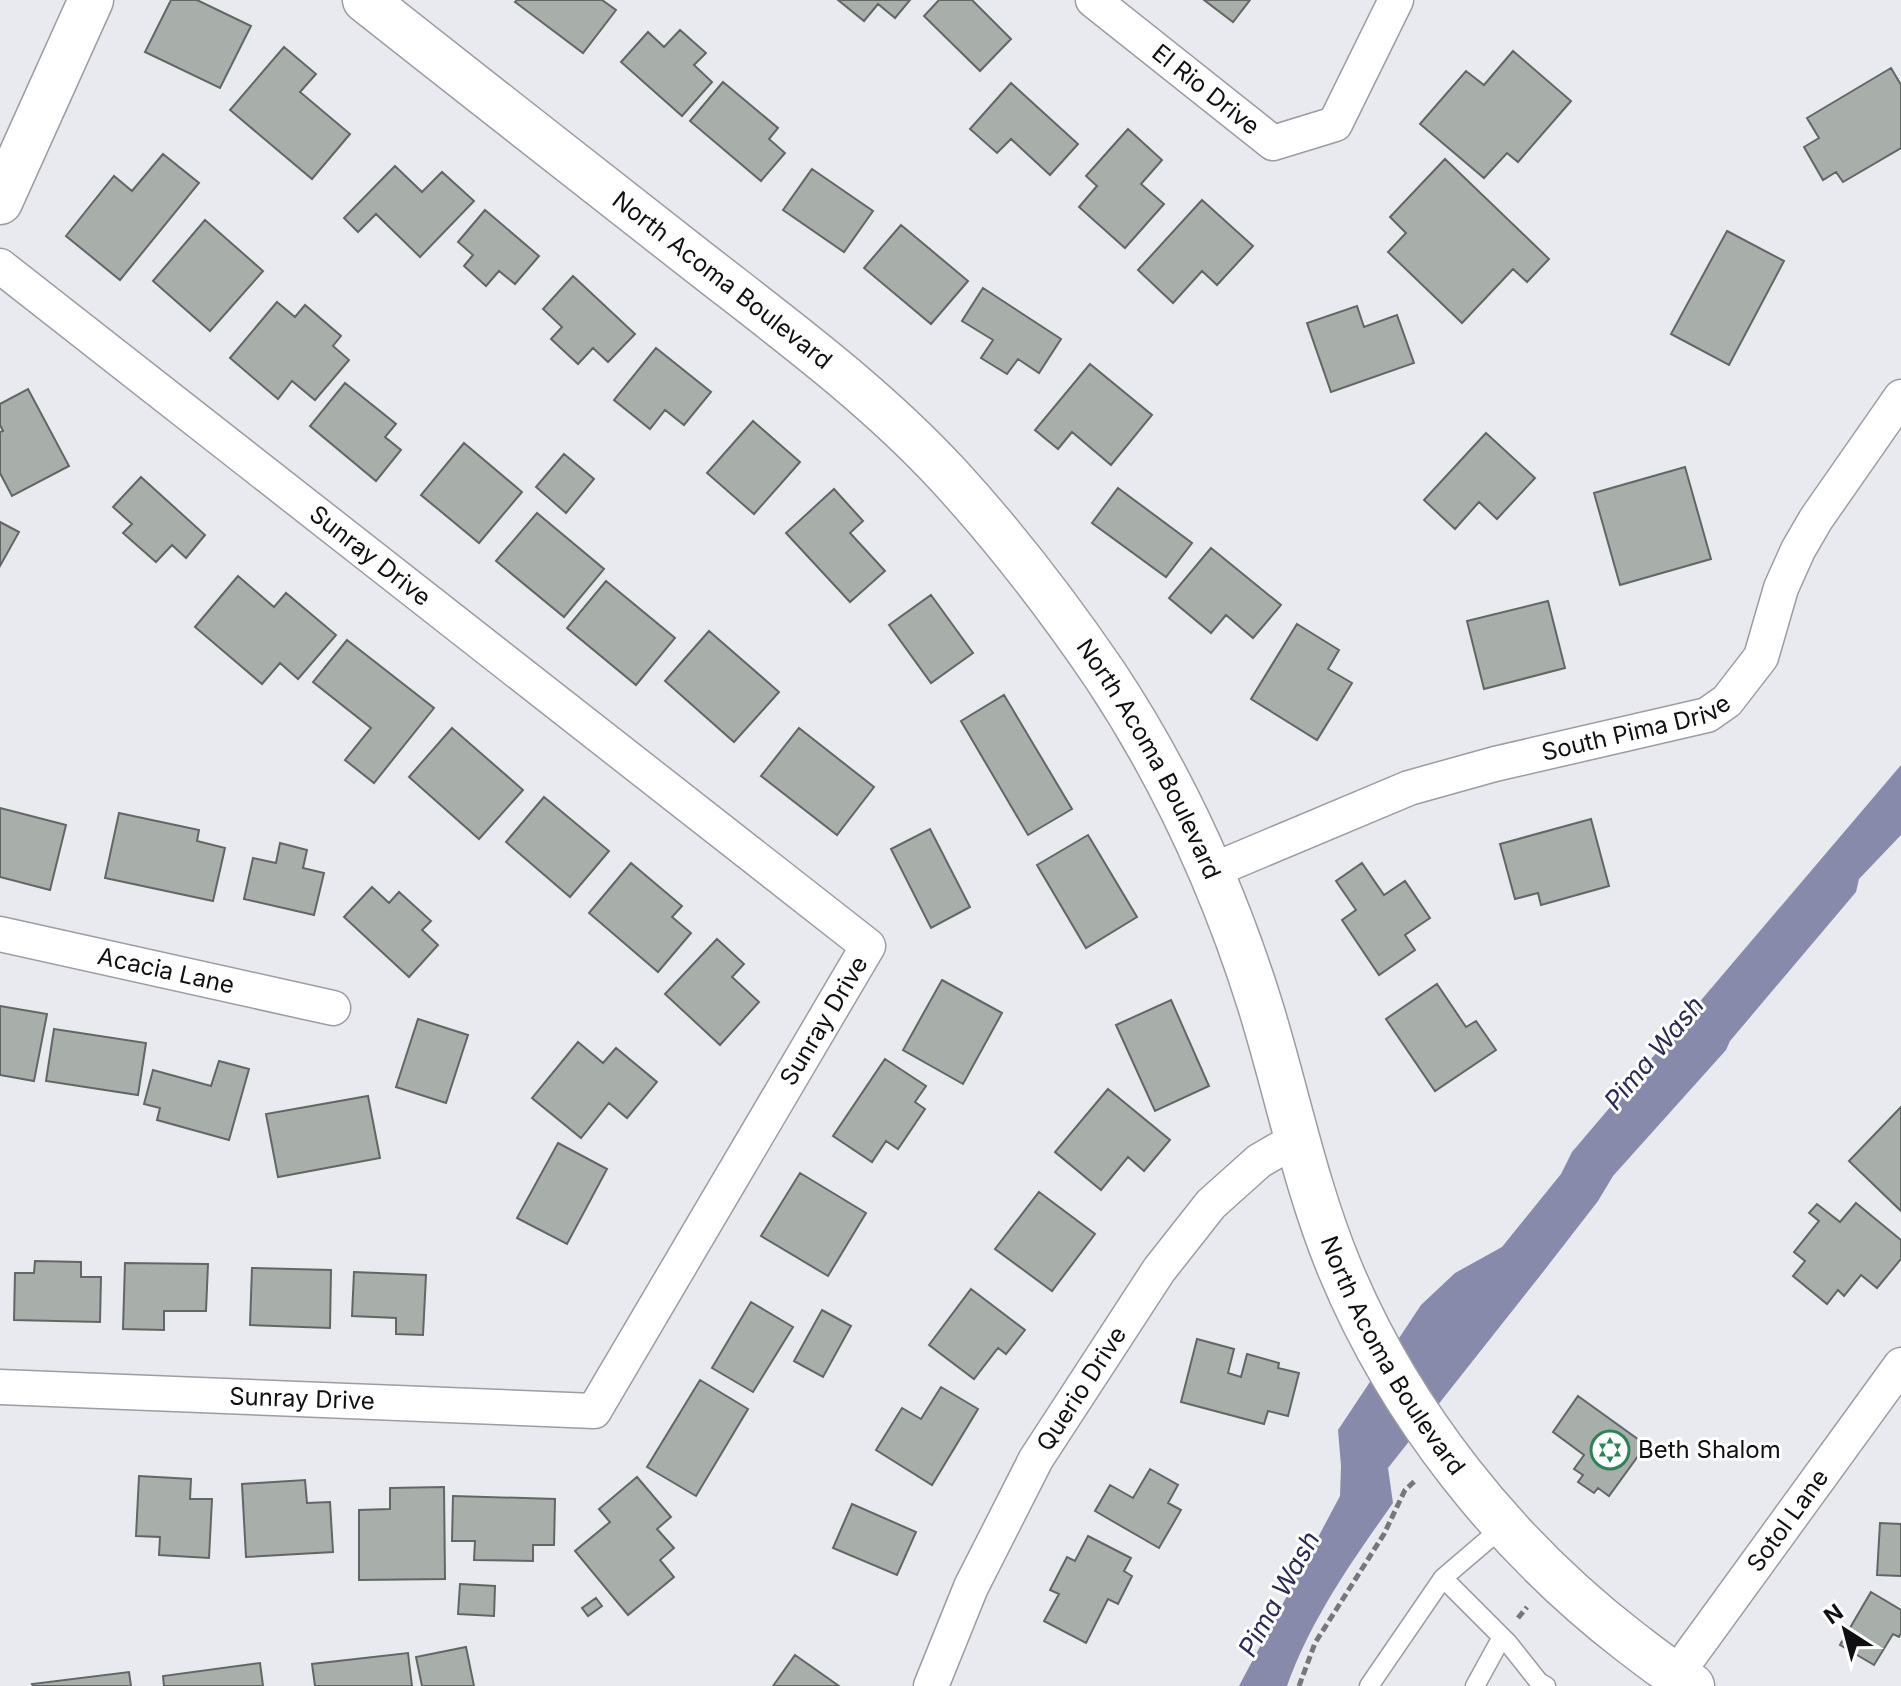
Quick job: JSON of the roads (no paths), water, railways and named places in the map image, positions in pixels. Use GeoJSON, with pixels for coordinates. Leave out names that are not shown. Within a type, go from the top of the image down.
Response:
{"type":"FeatureCollection","features":[{"type":"Feature","properties":{"kind":"main road"},"geometry":{"type":"LineString","coordinates":[[0,202],[91,0]]}},
{"type":"Feature","properties":{"kind":"main road","name":"North Acoma Boulevard"},"geometry":{"type":"LineString","coordinates":[[365,0],[857,386],[948,475],[1032,575],[1105,676],[1161,769],[1209,872],[1236,935],[1260,1006],[1297,1139],[1340,1268],[1379,1349],[1438,1443],[1505,1525],[1588,1609],[1684,1681]]}},
{"type":"Feature","properties":{"kind":"street","name":"El Rio Drive"},"geometry":{"type":"LineString","coordinates":[[1093,0],[1273,143],[1335,124],[1396,0]]}},
{"type":"Feature","properties":{"kind":"street","name":"Sunray Drive"},"geometry":{"type":"LineString","coordinates":[[0,266],[868,946],[594,1411],[0,1387]]}},
{"type":"Feature","properties":{"kind":"street","name":"South Pima Drive"},"geometry":{"type":"LineString","coordinates":[[1209,872],[1409,788],[1495,764],[1707,715],[1744,682],[1761,657],[1781,588],[1798,550],[1901,397]]}},
{"type":"Feature","properties":{"kind":"street","name":"Acacia Lane"},"geometry":{"type":"LineString","coordinates":[[0,934],[333,1008]]}},
{"type":"Feature","properties":{"kind":"street","name":"Querio Drive"},"geometry":{"type":"LineString","coordinates":[[931,1686],[971,1587],[1036,1459],[1159,1270],[1211,1204],[1259,1161],[1297,1139]]}},
{"type":"Feature","properties":{"kind":"street","name":"Sotol Lane"},"geometry":{"type":"LineString","coordinates":[[1684,1681],[1901,1365]]}},
{"type":"Feature","properties":{"kind":"lane"},"geometry":{"type":"LineString","coordinates":[[1369,1686],[1443,1578],[1505,1525]]}},
{"type":"Feature","properties":{"kind":"lane"},"geometry":{"type":"LineString","coordinates":[[1443,1578],[1546,1686]]}},
{"type":"Feature","properties":{"kind":"lane"},"geometry":{"type":"LineString","coordinates":[[1475,1686],[1502,1637]]}},
{"type":"Feature","properties":{"kind":"water"},"geometry":{"type":"Polygon","coordinates":[[[1901,765],[1901,835],[1859,879],[1856,892],[1730,1041],[1726,1050],[1613,1176],[1598,1201],[1388,1468],[1393,1503],[1320,1614],[1287,1686],[1239,1686],[1340,1496],[1338,1430],[1421,1305],[1455,1273],[1502,1247],[1561,1174],[1572,1152],[1901,765]]]}},
{"type":"Feature","properties":{"kind":"place","name":"Beth Shalom"},"geometry":{"type":"Point","coordinates":[1610,1450]}},
{"type":"Feature","properties":{"kind":"water label","name":"Pima Wash"},"geometry":{"type":"Point","coordinates":[1654,1053]}},
{"type":"Feature","properties":{"kind":"water label","name":"Pima Wash"},"geometry":{"type":"Point","coordinates":[1279,1594]}}]}
